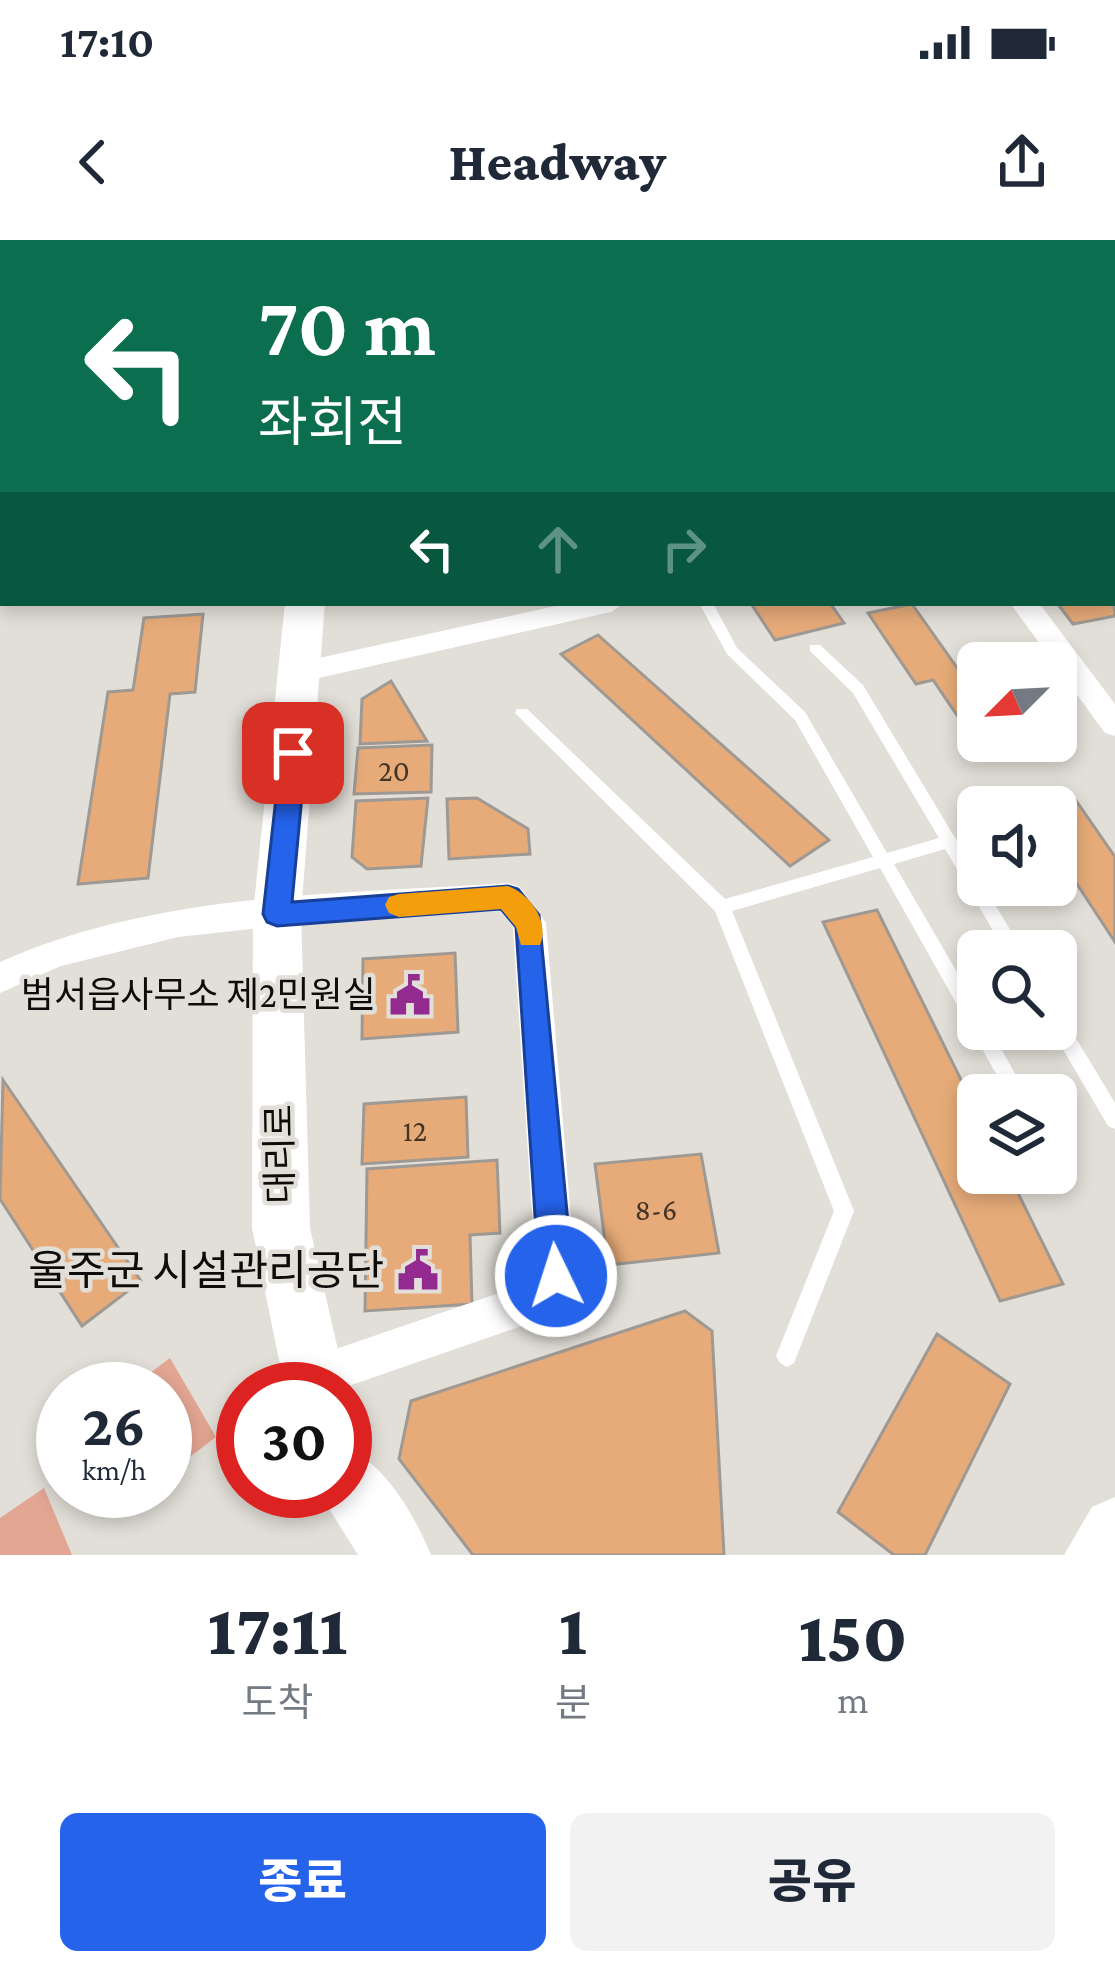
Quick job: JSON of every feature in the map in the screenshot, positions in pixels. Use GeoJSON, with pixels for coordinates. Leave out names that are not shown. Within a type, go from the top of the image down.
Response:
{"type":"FeatureCollection","features":[{"type":"Feature","properties":{"kind":"main road","name":"대리로"},"geometry":{"type":"LineString","coordinates":[[305,606],[277,914],[281,1228],[310,1362]]}},
{"type":"Feature","properties":{"kind":"main road"},"geometry":{"type":"LineString","coordinates":[[372,1518],[398,1555]]}},
{"type":"Feature","properties":{"kind":"main road"},"geometry":{"type":"LineString","coordinates":[[1097,1555],[1115,1530]]}},
{"type":"Feature","properties":{"kind":"street"},"geometry":{"type":"LineString","coordinates":[[301,672],[598,606]]}},
{"type":"Feature","properties":{"kind":"street"},"geometry":{"type":"LineString","coordinates":[[1026,606],[1115,725]]}},
{"type":"Feature","properties":{"kind":"street"},"geometry":{"type":"LineString","coordinates":[[0,978],[98,939],[277,914],[508,897],[530,923],[556,1276],[544,1298],[372,1362]]}},
{"type":"Feature","properties":{"kind":"lane"},"geometry":{"type":"LineString","coordinates":[[708,606],[732,651],[800,716],[957,987]]}},
{"type":"Feature","properties":{"kind":"lane"},"geometry":{"type":"LineString","coordinates":[[814,648],[858,688],[1001,930]]}},
{"type":"Feature","properties":{"kind":"lane"},"geometry":{"type":"LineString","coordinates":[[521,713],[722,907],[844,1210],[788,1355]]}},
{"type":"Feature","properties":{"kind":"lane"},"geometry":{"type":"LineString","coordinates":[[722,907],[948,842]]}},
{"type":"Feature","properties":{"kind":"lane"},"geometry":{"type":"LineString","coordinates":[[1073,1050],[1115,1120]]}},
{"type":"Feature","properties":{"kind":"shaded area"},"geometry":{"type":"Polygon","coordinates":[[[192,1396],[216,1437],[192,1455],[192,1396]]]}},
{"type":"Feature","properties":{"kind":"shaded area"},"geometry":{"type":"Polygon","coordinates":[[[36,1493],[36,1518],[57,1518],[72,1555],[0,1555],[0,1518],[36,1493]]]}},
{"type":"Feature","properties":{"kind":"building"},"geometry":{"type":"Polygon","coordinates":[[[753,606],[832,606],[844,623],[775,640],[753,606]]]}},
{"type":"Feature","properties":{"kind":"building"},"geometry":{"type":"Polygon","coordinates":[[[913,606],[957,668],[957,715],[933,680],[916,684],[868,613],[913,606]]]}},
{"type":"Feature","properties":{"kind":"building"},"geometry":{"type":"Polygon","coordinates":[[[1059,606],[1114,606],[1115,616],[1073,624],[1059,606]]]}},
{"type":"Feature","properties":{"kind":"building"},"geometry":{"type":"Polygon","coordinates":[[[203,614],[195,692],[170,694],[148,878],[78,884],[108,692],[133,690],[144,618],[203,614]]]}},
{"type":"Feature","properties":{"kind":"building"},"geometry":{"type":"Polygon","coordinates":[[[598,635],[829,840],[790,866],[561,654],[598,635]]]}},
{"type":"Feature","properties":{"kind":"building"},"geometry":{"type":"Polygon","coordinates":[[[391,681],[427,741],[360,744],[362,699],[391,681]]]}},
{"type":"Feature","properties":{"kind":"building"},"geometry":{"type":"Polygon","coordinates":[[[432,745],[431,792],[354,794],[358,748],[432,745]]]}},
{"type":"Feature","properties":{"kind":"building"},"geometry":{"type":"Polygon","coordinates":[[[428,798],[421,866],[367,869],[352,857],[356,801],[428,798]]]}},
{"type":"Feature","properties":{"kind":"building"},"geometry":{"type":"Polygon","coordinates":[[[477,798],[528,829],[530,854],[449,859],[447,799],[477,798]]]}},
{"type":"Feature","properties":{"kind":"building"},"geometry":{"type":"Polygon","coordinates":[[[1077,802],[1115,857],[1115,942],[1077,884],[1077,802]]]}},
{"type":"Feature","properties":{"kind":"building"},"geometry":{"type":"Polygon","coordinates":[[[877,910],[958,1074],[957,1194],[1018,1194],[1063,1284],[1000,1301],[823,922],[877,910]]]}},
{"type":"Feature","properties":{"kind":"building","name":"범서읍사무소 제2민원실"},"geometry":{"type":"Polygon","coordinates":[[[455,953],[458,1032],[362,1039],[363,959],[455,953]]]}},
{"type":"Feature","properties":{"kind":"building"},"geometry":{"type":"Polygon","coordinates":[[[3,1080],[141,1281],[82,1326],[0,1199],[3,1080]]]}},
{"type":"Feature","properties":{"kind":"building"},"geometry":{"type":"Polygon","coordinates":[[[466,1097],[468,1157],[362,1164],[364,1104],[466,1097]]]}},
{"type":"Feature","properties":{"kind":"building"},"geometry":{"type":"Polygon","coordinates":[[[701,1154],[719,1253],[608,1265],[595,1164],[701,1154]]]}},
{"type":"Feature","properties":{"kind":"building","name":"울주군 시설관리공단"},"geometry":{"type":"Polygon","coordinates":[[[497,1160],[500,1233],[470,1235],[472,1304],[365,1311],[367,1169],[497,1160]]]}},
{"type":"Feature","properties":{"kind":"building"},"geometry":{"type":"Polygon","coordinates":[[[685,1311],[712,1331],[724,1555],[473,1555],[399,1459],[411,1401],[685,1311]]]}},
{"type":"Feature","properties":{"kind":"building"},"geometry":{"type":"Polygon","coordinates":[[[937,1334],[1010,1384],[925,1555],[894,1555],[838,1512],[937,1334]]]}},
{"type":"Feature","properties":{"kind":"slow traffic"},"geometry":{"type":"LineString","coordinates":[[399,905],[508,897],[530,923],[531,937]]}},
{"type":"Feature","properties":{"kind":"place","name":"범서읍사무소 제2민원실"},"geometry":{"type":"Point","coordinates":[410,995]}},
{"type":"Feature","properties":{"kind":"place","name":"울주군 시설관리공단"},"geometry":{"type":"Point","coordinates":[418,1270]}},
{"type":"Feature","properties":{"kind":"route"},"geometry":{"type":"LineString","coordinates":[[293,753],[277,914],[508,897],[530,923],[556,1276]]}}]}
